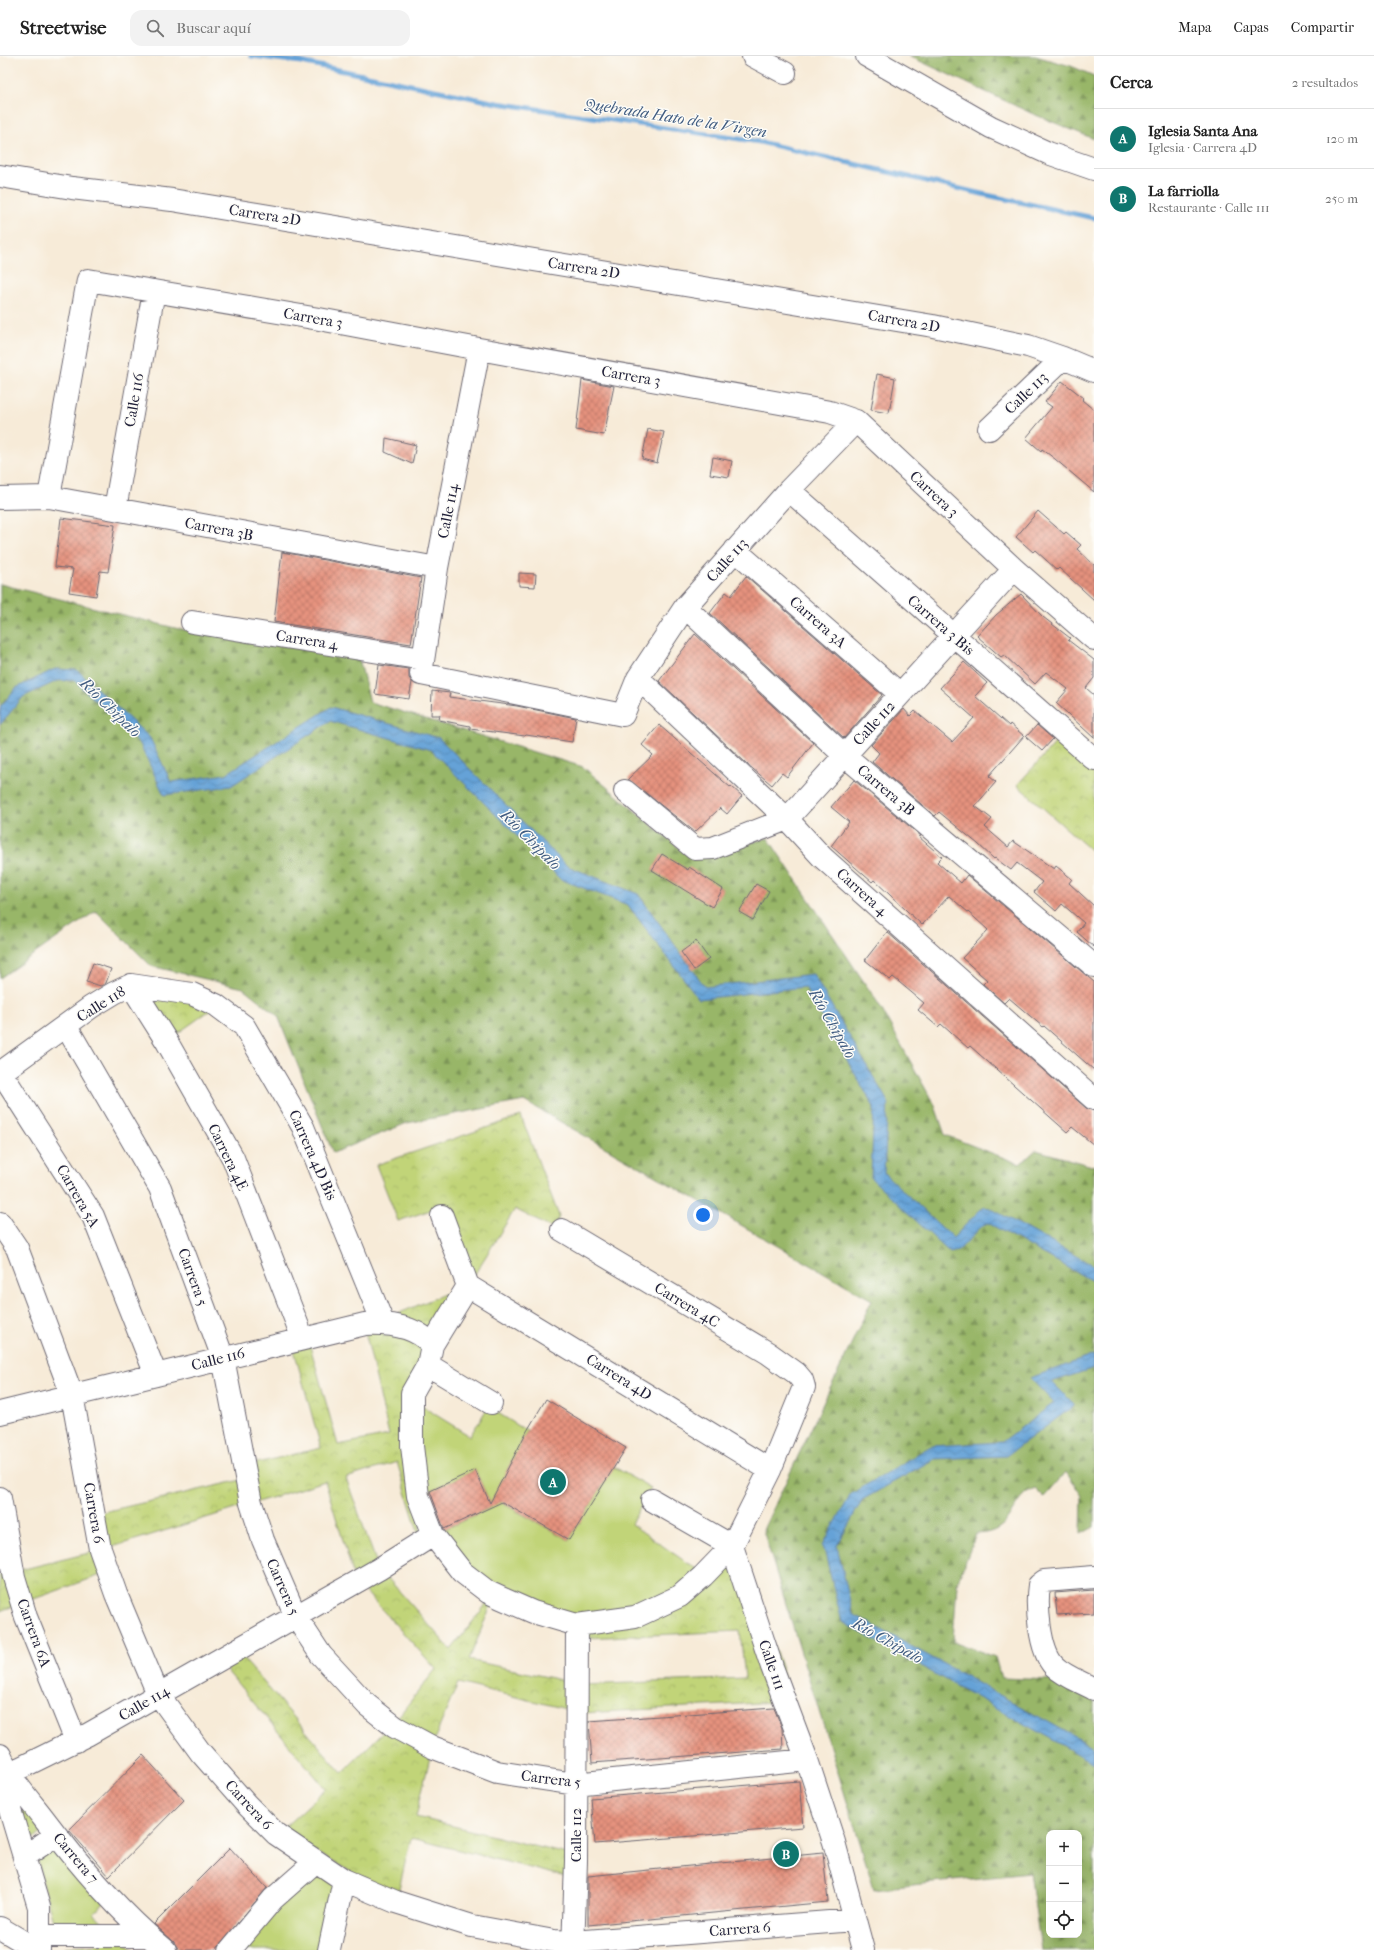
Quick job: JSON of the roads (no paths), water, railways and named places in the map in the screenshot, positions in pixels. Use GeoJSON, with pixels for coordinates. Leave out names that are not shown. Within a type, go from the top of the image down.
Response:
{"type":"FeatureCollection","features":[{"type":"Feature","properties":{"kind":"street"},"geometry":{"type":"LineString","coordinates":[[753,56],[785,73]]}},
{"type":"Feature","properties":{"kind":"street"},"geometry":{"type":"LineString","coordinates":[[867,56],[991,127],[1048,153],[1094,169]]}},
{"type":"Feature","properties":{"kind":"street","name":"Carrera 2D"},"geometry":{"type":"LineString","coordinates":[[0,176],[103,192],[172,200],[933,326],[1028,346],[1094,371]]}},
{"type":"Feature","properties":{"kind":"street","name":"Carrera 3"},"geometry":{"type":"LineString","coordinates":[[49,497],[88,280],[319,318],[479,349],[830,412],[856,422],[1014,569],[1094,639]]}},
{"type":"Feature","properties":{"kind":"street","name":"Calle 116"},"geometry":{"type":"LineString","coordinates":[[115,509],[154,291]]}},
{"type":"Feature","properties":{"kind":"street","name":"Calle 114"},"geometry":{"type":"LineString","coordinates":[[422,666],[437,568],[479,349]]}},
{"type":"Feature","properties":{"kind":"street","name":"Calle 113"},"geometry":{"type":"LineString","coordinates":[[989,429],[1063,358]]}},
{"type":"Feature","properties":{"kind":"street","name":"Calle 113"},"geometry":{"type":"LineString","coordinates":[[622,715],[638,678],[686,607],[789,490],[856,422]]}},
{"type":"Feature","properties":{"kind":"street","name":"Carrera 3 Bis"},"geometry":{"type":"LineString","coordinates":[[789,490],[1094,759]]}},
{"type":"Feature","properties":{"kind":"street","name":"Carrera 3B"},"geometry":{"type":"LineString","coordinates":[[0,498],[49,497],[437,568]]}},
{"type":"Feature","properties":{"kind":"street","name":"Carrera 3A"},"geometry":{"type":"LineString","coordinates":[[735,550],[900,694]]}},
{"type":"Feature","properties":{"kind":"street","name":"Calle 112"},"geometry":{"type":"LineString","coordinates":[[625,791],[695,849],[713,848],[787,819],[1014,569]]}},
{"type":"Feature","properties":{"kind":"street","name":"Carrera 3B"},"geometry":{"type":"LineString","coordinates":[[686,607],[844,755],[1094,966]]}},
{"type":"Feature","properties":{"kind":"street","name":"Carrera 4"},"geometry":{"type":"LineString","coordinates":[[192,622],[422,666],[622,715]]}},
{"type":"Feature","properties":{"kind":"street","name":"Carrera 4"},"geometry":{"type":"LineString","coordinates":[[638,678],[787,819],[822,857],[1094,1099]]}},
{"type":"Feature","properties":{"kind":"street","name":"Calle 118"},"geometry":{"type":"LineString","coordinates":[[0,1072],[97,1004],[132,985],[192,994],[216,1005]]}},
{"type":"Feature","properties":{"kind":"street","name":"Carrera 4E"},"geometry":{"type":"LineString","coordinates":[[132,985],[167,1042],[232,1158],[303,1339]]}},
{"type":"Feature","properties":{"kind":"street","name":"Carrera 4D Bis"},"geometry":{"type":"LineString","coordinates":[[216,1005],[244,1026],[303,1127],[383,1323]]}},
{"type":"Feature","properties":{"kind":"street","name":"Carrera 5"},"geometry":{"type":"LineString","coordinates":[[66,1026],[160,1188],[223,1358],[251,1503],[263,1540],[296,1617],[321,1655],[367,1705],[394,1727],[432,1747],[497,1772],[575,1784],[807,1760]]}},
{"type":"Feature","properties":{"kind":"street","name":"Carrera 5A"},"geometry":{"type":"LineString","coordinates":[[0,1072],[93,1216],[156,1375]]}},
{"type":"Feature","properties":{"kind":"street"},"geometry":{"type":"LineString","coordinates":[[442,1216],[468,1286],[430,1355],[412,1393],[412,1446],[418,1496],[433,1535],[462,1572],[488,1592],[534,1612],[577,1625],[635,1617],[680,1596],[703,1576],[732,1546],[770,1470]]}},
{"type":"Feature","properties":{"kind":"street","name":"Carrera 6"},"geometry":{"type":"LineString","coordinates":[[0,1223],[16,1248],[72,1395],[100,1549],[116,1594],[158,1694],[201,1753],[246,1804],[276,1834],[315,1862],[344,1880],[396,1902],[472,1926],[554,1941],[573,1946],[855,1920]]}},
{"type":"Feature","properties":{"kind":"street","name":"Carrera 4C"},"geometry":{"type":"LineString","coordinates":[[562,1230],[768,1353],[796,1373],[802,1380],[804,1387],[770,1470]]}},
{"type":"Feature","properties":{"kind":"street","name":"Carrera 4D"},"geometry":{"type":"LineString","coordinates":[[468,1286],[770,1470]]}},
{"type":"Feature","properties":{"kind":"street","name":"Calle 116"},"geometry":{"type":"LineString","coordinates":[[0,1413],[365,1324],[383,1323],[399,1326],[425,1337],[430,1355],[490,1403]]}},
{"type":"Feature","properties":{"kind":"street","name":"Carrera 6A"},"geometry":{"type":"LineString","coordinates":[[0,1498],[14,1578],[26,1617],[76,1741]]}},
{"type":"Feature","properties":{"kind":"street"},"geometry":{"type":"LineString","coordinates":[[652,1500],[732,1546]]}},
{"type":"Feature","properties":{"kind":"street","name":"Calle 114"},"geometry":{"type":"LineString","coordinates":[[3,1769],[76,1741],[296,1617],[433,1535]]}},
{"type":"Feature","properties":{"kind":"street","name":"Calle 111"},"geometry":{"type":"LineString","coordinates":[[732,1546],[772,1667],[807,1760],[834,1842],[863,1950]]}},
{"type":"Feature","properties":{"kind":"street"},"geometry":{"type":"LineString","coordinates":[[1091,1682],[1054,1666],[1046,1654],[1038,1609],[1039,1585],[1044,1581],[1094,1577]]}},
{"type":"Feature","properties":{"kind":"street","name":"Calle 112"},"geometry":{"type":"LineString","coordinates":[[573,1946],[576,1861],[575,1784],[578,1684],[577,1625]]}},
{"type":"Feature","properties":{"kind":"street"},"geometry":{"type":"LineString","coordinates":[[3,1769],[7,1800],[39,1907],[38,1945]]}},
{"type":"Feature","properties":{"kind":"street","name":"Carrera 7"},"geometry":{"type":"LineString","coordinates":[[3,1769],[104,1892],[165,1950]]}},
{"type":"Feature","properties":{"kind":"street"},"geometry":{"type":"LineString","coordinates":[[24,1857],[56,1835]]}},
{"type":"Feature","properties":{"kind":"street"},"geometry":{"type":"LineString","coordinates":[[230,1950],[274,1899],[315,1862]]}},
{"type":"Feature","properties":{"kind":"street"},"geometry":{"type":"LineString","coordinates":[[328,1950],[344,1880]]}},
{"type":"Feature","properties":{"kind":"street"},"geometry":{"type":"LineString","coordinates":[[0,1928],[38,1945],[149,1936]]}},
{"type":"Feature","properties":{"kind":"water","name":"Río Chipalo"},"geometry":{"type":"Polygon","coordinates":[[[55,669],[77,670],[150,738],[171,782],[226,774],[331,707],[439,738],[567,866],[638,894],[705,987],[813,974],[888,1102],[884,1173],[953,1238],[980,1210],[985,1207],[990,1208],[1094,1266],[1094,1282],[988,1223],[983,1225],[958,1251],[950,1253],[871,1178],[874,1107],[805,987],[699,999],[628,905],[560,879],[431,750],[330,721],[231,786],[164,795],[140,744],[74,680],[57,681],[23,697],[0,725],[0,707],[16,688],[55,669]]]}},
{"type":"Feature","properties":{"kind":"water","name":"Río Chipalo"},"geometry":{"type":"Polygon","coordinates":[[[1094,1355],[1094,1368],[1052,1382],[1075,1405],[1006,1456],[934,1459],[862,1500],[837,1546],[853,1614],[1090,1745],[1094,1748],[1094,1763],[842,1622],[823,1545],[851,1494],[931,1446],[1002,1442],[1054,1403],[1030,1378],[1094,1355]]]}},
{"type":"Feature","properties":{"kind":"waterway","name":"Quebrada Hato de la Virgen"},"geometry":{"type":"LineString","coordinates":[[251,56],[301,62],[497,103],[760,142],[982,194],[1094,218]]}},
{"type":"Feature","properties":{"kind":"place","name":"Iglesia Santa Ana"},"geometry":{"type":"Point","coordinates":[553,1482]}},
{"type":"Feature","properties":{"kind":"place","name":"La farriolla"},"geometry":{"type":"Point","coordinates":[786,1854]}}]}
